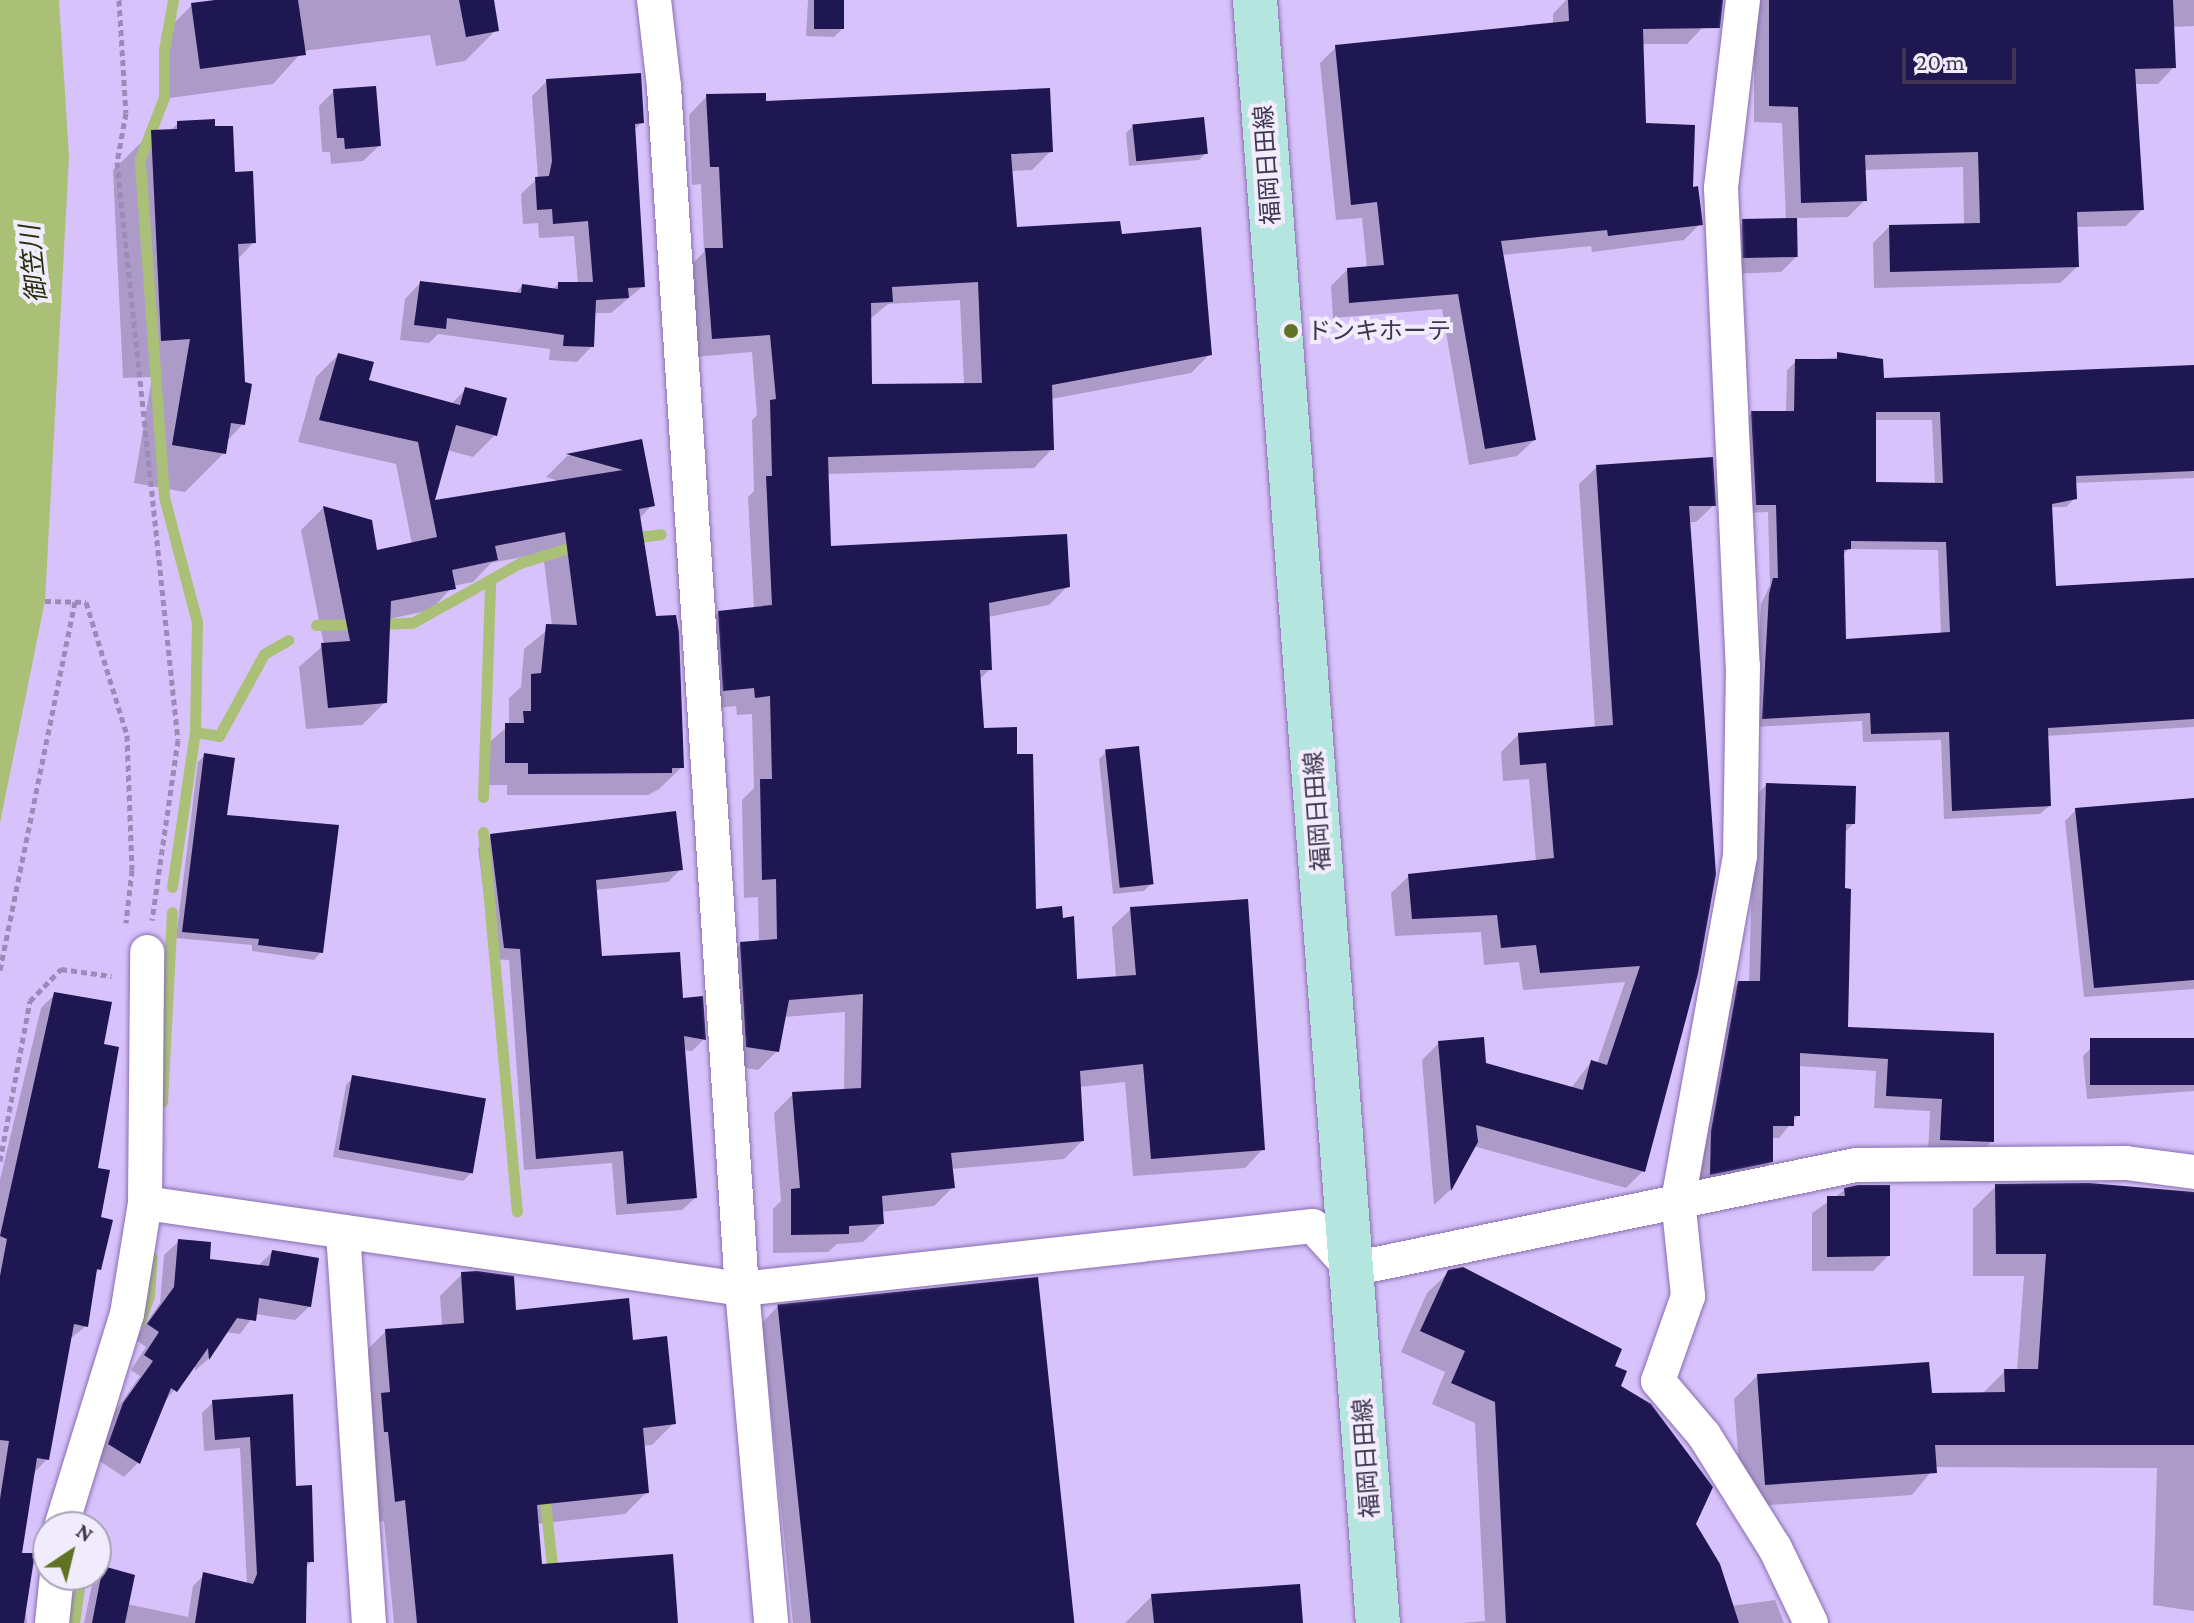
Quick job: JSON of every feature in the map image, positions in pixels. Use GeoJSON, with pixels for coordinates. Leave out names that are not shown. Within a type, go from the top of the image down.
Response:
{"type":"FeatureCollection","features":[{"type":"Feature","properties":{"kind":"main road","name":"福岡日田線"},"geometry":{"type":"LineString","coordinates":[[1255,0],[1378,1623]]}},
{"type":"Feature","properties":{"kind":"street"},"geometry":{"type":"LineString","coordinates":[[654,0],[664,87],[742,1289],[771,1623]]}},
{"type":"Feature","properties":{"kind":"street"},"geometry":{"type":"LineString","coordinates":[[1743,0],[1721,188],[1743,666],[1740,856],[1678,1199],[1688,1296],[1658,1381],[1712,1448],[1775,1548],[1811,1623]]}},
{"type":"Feature","properties":{"kind":"street"},"geometry":{"type":"LineString","coordinates":[[66,1511],[127,1314],[145,1203],[136,942]]}},
{"type":"Feature","properties":{"kind":"street"},"geometry":{"type":"LineString","coordinates":[[145,1203],[742,1289],[1313,1226],[1352,1269],[1678,1199],[1856,1165],[2126,1163],[2194,1172]]}},
{"type":"Feature","properties":{"kind":"street"},"geometry":{"type":"LineString","coordinates":[[343,1232],[369,1623]]}},
{"type":"Feature","properties":{"kind":"street"},"geometry":{"type":"LineString","coordinates":[[52,1623],[55,1591]]}},
{"type":"Feature","properties":{"kind":"path"},"geometry":{"type":"LineString","coordinates":[[119,0],[126,113],[117,162],[178,740],[136,942]]}},
{"type":"Feature","properties":{"kind":"path"},"geometry":{"type":"LineString","coordinates":[[45,601],[86,602],[127,735],[136,942]]}},
{"type":"Feature","properties":{"kind":"path"},"geometry":{"type":"LineString","coordinates":[[0,970],[75,602]]}},
{"type":"Feature","properties":{"kind":"path"},"geometry":{"type":"LineString","coordinates":[[0,1161],[30,1001],[61,969],[119,977]]}},
{"type":"Feature","properties":{"kind":"water","name":"御笠川"},"geometry":{"type":"Polygon","coordinates":[[[0,0],[59,0],[69,157],[45,601],[0,823],[0,0]]]}},
{"type":"Feature","properties":{"kind":"building"},"geometry":{"type":"Polygon","coordinates":[[[298,0],[306,55],[200,69],[191,3],[298,0]]]}},
{"type":"Feature","properties":{"kind":"building"},"geometry":{"type":"Polygon","coordinates":[[[459,0],[494,0],[499,31],[466,37],[459,0]]]}},
{"type":"Feature","properties":{"kind":"building"},"geometry":{"type":"Polygon","coordinates":[[[814,0],[844,0],[844,29],[814,29],[814,0]]]}},
{"type":"Feature","properties":{"kind":"building"},"geometry":{"type":"Polygon","coordinates":[[[1568,0],[1723,0],[1720,28],[1643,29],[1646,123],[1695,125],[1693,187],[1698,186],[1703,225],[1608,236],[1607,230],[1501,241],[1536,440],[1485,449],[1458,294],[1349,303],[1347,268],[1384,265],[1377,202],[1351,205],[1335,45],[1569,21],[1568,0]]]}},
{"type":"Feature","properties":{"kind":"building"},"geometry":{"type":"Polygon","coordinates":[[[1769,0],[2173,0],[2176,68],[2135,69],[2144,210],[2077,212],[2079,267],[1890,272],[1889,225],[1980,223],[1978,152],[1865,155],[1867,201],[1801,203],[1798,107],[1769,106],[1769,0]]]}},
{"type":"Feature","properties":{"kind":"building"},"geometry":{"type":"Polygon","coordinates":[[[641,73],[644,123],[635,124],[645,287],[628,288],[629,298],[596,300],[594,347],[563,346],[564,335],[447,318],[446,329],[414,325],[420,281],[521,293],[522,284],[558,289],[558,282],[593,282],[588,221],[553,224],[552,209],[537,210],[535,177],[549,176],[552,161],[546,79],[641,73]]]}},
{"type":"Feature","properties":{"kind":"building"},"geometry":{"type":"Polygon","coordinates":[[[376,86],[381,146],[345,149],[344,138],[337,138],[333,89],[376,86]]]}},
{"type":"Feature","properties":{"kind":"building"},"geometry":{"type":"Polygon","coordinates":[[[1050,88],[1053,152],[1011,154],[1017,227],[1120,221],[1122,234],[1201,227],[1212,355],[1052,385],[1054,450],[828,457],[831,546],[1067,534],[1070,587],[989,603],[992,670],[980,670],[984,728],[1017,727],[1017,754],[1033,754],[1036,909],[1062,906],[1063,918],[1074,916],[1077,979],[1136,975],[1130,907],[1248,899],[1265,1150],[1151,1159],[1143,1064],[1080,1071],[1084,1141],[951,1153],[955,1188],[882,1196],[884,1224],[849,1226],[849,1234],[791,1235],[791,1189],[800,1188],[792,1092],[861,1088],[863,994],[789,1000],[779,1052],[746,1047],[740,942],[777,939],[776,879],[762,880],[760,779],[772,779],[770,696],[755,698],[754,688],[723,691],[718,611],[772,605],[766,476],[772,476],[770,400],[776,399],[770,335],[712,339],[705,248],[723,248],[719,167],[710,167],[706,94],[766,93],[766,101],[1050,88]],[[978,282],[892,287],[893,302],[871,303],[872,384],[982,383],[978,282]]]}},
{"type":"Feature","properties":{"kind":"building"},"geometry":{"type":"Polygon","coordinates":[[[1204,117],[1208,154],[1136,161],[1132,125],[1204,117]]]}},
{"type":"Feature","properties":{"kind":"building"},"geometry":{"type":"Polygon","coordinates":[[[215,119],[215,126],[233,126],[235,172],[253,171],[256,243],[238,244],[245,382],[252,384],[245,425],[231,423],[226,454],[172,445],[190,339],[161,341],[151,130],[177,129],[177,121],[215,119]]]}},
{"type":"Feature","properties":{"kind":"building"},"geometry":{"type":"Polygon","coordinates":[[[1797,218],[1798,257],[1743,258],[1742,219],[1797,218]]]}},
{"type":"Feature","properties":{"kind":"building"},"geometry":{"type":"Polygon","coordinates":[[[1837,352],[1883,359],[1884,378],[2194,365],[2194,471],[2076,476],[2077,499],[2052,504],[2056,586],[2194,578],[2194,719],[2048,728],[2051,806],[1952,811],[1949,732],[1871,734],[1870,713],[1762,719],[1769,594],[1773,578],[1778,578],[1776,505],[1756,505],[1751,411],[1794,411],[1795,359],[1837,359],[1837,352]],[[1876,412],[1876,482],[1943,483],[1940,412],[1876,412]],[[1851,541],[1851,549],[1844,550],[1846,639],[1950,632],[1946,542],[1851,541]]]}},
{"type":"Feature","properties":{"kind":"building"},"geometry":{"type":"Polygon","coordinates":[[[338,353],[374,362],[369,380],[460,405],[465,387],[507,398],[497,436],[456,425],[435,500],[623,470],[566,454],[642,439],[655,506],[639,509],[656,616],[676,615],[679,632],[684,768],[672,768],[672,773],[528,774],[528,763],[505,763],[505,723],[524,723],[523,711],[531,711],[531,674],[541,673],[546,624],[577,625],[565,532],[495,546],[498,560],[452,570],[456,589],[391,601],[387,703],[328,708],[321,643],[350,641],[323,506],[372,520],[377,550],[437,537],[418,442],[319,420],[338,353]]]}},
{"type":"Feature","properties":{"kind":"building"},"geometry":{"type":"Polygon","coordinates":[[[1713,457],[1716,506],[1689,506],[1716,874],[1698,974],[1645,1172],[1476,1125],[1478,1142],[1451,1191],[1438,1041],[1484,1037],[1486,1063],[1583,1090],[1591,1060],[1607,1065],[1640,966],[1540,973],[1536,945],[1501,948],[1497,915],[1412,919],[1408,874],[1554,858],[1546,763],[1520,765],[1518,733],[1613,725],[1596,465],[1713,457]]]}},
{"type":"Feature","properties":{"kind":"building"},"geometry":{"type":"Polygon","coordinates":[[[1139,746],[1154,884],[1120,888],[1105,750],[1139,746]]]}},
{"type":"Feature","properties":{"kind":"building"},"geometry":{"type":"Polygon","coordinates":[[[204,753],[235,758],[227,815],[339,825],[323,953],[258,945],[259,939],[182,932],[204,753]]]}},
{"type":"Feature","properties":{"kind":"building"},"geometry":{"type":"Polygon","coordinates":[[[1766,783],[1856,786],[1855,824],[1846,824],[1845,888],[1851,889],[1848,1027],[1994,1033],[1994,1142],[1940,1140],[1942,1099],[1886,1096],[1888,1059],[1800,1053],[1800,1116],[1794,1116],[1794,1126],[1773,1126],[1773,1162],[1710,1175],[1711,1131],[1738,981],[1760,981],[1766,783]]]}},
{"type":"Feature","properties":{"kind":"building"},"geometry":{"type":"Polygon","coordinates":[[[2194,798],[2194,980],[2094,988],[2075,808],[2194,798]]]}},
{"type":"Feature","properties":{"kind":"building"},"geometry":{"type":"Polygon","coordinates":[[[676,811],[683,870],[596,880],[602,956],[680,952],[683,998],[703,996],[706,1040],[684,1036],[697,1198],[627,1204],[623,1151],[536,1159],[520,949],[504,948],[490,834],[676,811]]]}},
{"type":"Feature","properties":{"kind":"building"},"geometry":{"type":"Polygon","coordinates":[[[54,992],[112,1002],[104,1044],[119,1047],[98,1168],[110,1170],[101,1217],[113,1220],[101,1270],[97,1269],[88,1327],[74,1324],[49,1460],[37,1458],[22,1553],[32,1553],[24,1623],[0,1623],[0,1499],[9,1441],[0,1440],[0,1276],[7,1239],[0,1236],[54,992]]]}},
{"type":"Feature","properties":{"kind":"building"},"geometry":{"type":"Polygon","coordinates":[[[2090,1038],[2194,1038],[2194,1085],[2090,1085],[2090,1038]]]}},
{"type":"Feature","properties":{"kind":"building"},"geometry":{"type":"Polygon","coordinates":[[[352,1075],[486,1099],[473,1173],[339,1150],[352,1075]]]}},
{"type":"Feature","properties":{"kind":"building"},"geometry":{"type":"Polygon","coordinates":[[[2089,1183],[2194,1192],[2194,1445],[1935,1445],[1937,1473],[1765,1485],[1757,1374],[1929,1362],[1932,1393],[2005,1392],[2004,1369],[2038,1369],[2046,1254],[1996,1254],[1995,1184],[2089,1183]]]}},
{"type":"Feature","properties":{"kind":"building"},"geometry":{"type":"Polygon","coordinates":[[[1858,1185],[1890,1185],[1890,1256],[1827,1257],[1827,1196],[1845,1196],[1844,1188],[1858,1185]]]}},
{"type":"Feature","properties":{"kind":"building"},"geometry":{"type":"Polygon","coordinates":[[[178,1239],[211,1242],[210,1259],[269,1266],[272,1250],[319,1258],[311,1307],[259,1298],[256,1321],[237,1318],[209,1360],[208,1348],[177,1392],[171,1388],[140,1464],[108,1444],[123,1403],[153,1361],[144,1355],[159,1332],[147,1324],[174,1287],[178,1239]]]}},
{"type":"Feature","properties":{"kind":"building"},"geometry":{"type":"Polygon","coordinates":[[[1463,1267],[1622,1349],[1615,1366],[1627,1371],[1621,1386],[1651,1404],[1713,1487],[1696,1524],[1720,1564],[1739,1623],[1506,1623],[1495,1402],[1451,1383],[1465,1351],[1420,1331],[1448,1270],[1463,1267]]]}},
{"type":"Feature","properties":{"kind":"building"},"geometry":{"type":"Polygon","coordinates":[[[461,1272],[514,1276],[516,1310],[629,1298],[633,1340],[667,1336],[676,1424],[643,1428],[649,1493],[537,1505],[542,1564],[673,1554],[678,1623],[417,1623],[405,1500],[395,1502],[388,1432],[384,1432],[381,1393],[390,1392],[385,1329],[464,1323],[461,1272]]]}},
{"type":"Feature","properties":{"kind":"building"},"geometry":{"type":"Polygon","coordinates":[[[1038,1277],[1074,1623],[811,1623],[777,1304],[1038,1277]]]}},
{"type":"Feature","properties":{"kind":"building"},"geometry":{"type":"Polygon","coordinates":[[[293,1394],[296,1486],[312,1485],[314,1562],[307,1562],[306,1623],[195,1623],[203,1572],[253,1584],[257,1574],[250,1437],[215,1440],[212,1400],[293,1394]]]}},
{"type":"Feature","properties":{"kind":"building"},"geometry":{"type":"Polygon","coordinates":[[[112,1569],[135,1575],[125,1623],[92,1623],[98,1591],[112,1591],[112,1569]]]}},
{"type":"Feature","properties":{"kind":"building"},"geometry":{"type":"Polygon","coordinates":[[[1300,1584],[1303,1623],[1154,1623],[1151,1594],[1300,1584]]]}},
{"type":"Feature","properties":{"kind":"waterway"},"geometry":{"type":"LineString","coordinates":[[172,887],[195,732],[197,622],[164,497],[140,159],[164,97],[164,50],[173,0]]}},
{"type":"Feature","properties":{"kind":"waterway"},"geometry":{"type":"LineString","coordinates":[[630,538],[661,534]]}},
{"type":"Feature","properties":{"kind":"waterway"},"geometry":{"type":"LineString","coordinates":[[377,624],[412,623],[520,563],[581,544]]}},
{"type":"Feature","properties":{"kind":"waterway"},"geometry":{"type":"LineString","coordinates":[[483,797],[490,581]]}},
{"type":"Feature","properties":{"kind":"waterway"},"geometry":{"type":"LineString","coordinates":[[316,625],[360,624]]}},
{"type":"Feature","properties":{"kind":"waterway"},"geometry":{"type":"LineString","coordinates":[[195,732],[219,736],[264,654],[288,640]]}},
{"type":"Feature","properties":{"kind":"waterway"},"geometry":{"type":"LineString","coordinates":[[483,832],[517,1211]]}},
{"type":"Feature","properties":{"kind":"waterway"},"geometry":{"type":"LineString","coordinates":[[162,1102],[172,912]]}},
{"type":"Feature","properties":{"kind":"waterway"},"geometry":{"type":"LineString","coordinates":[[140,1322],[149,1296],[152,1257]]}},
{"type":"Feature","properties":{"kind":"waterway"},"geometry":{"type":"LineString","coordinates":[[544,1492],[553,1575]]}},
{"type":"Feature","properties":{"kind":"waterway"},"geometry":{"type":"LineString","coordinates":[[74,1623],[79,1591]]}},
{"type":"Feature","properties":{"kind":"place","name":"ドンキホーテ"},"geometry":{"type":"Point","coordinates":[1291,331]}}]}
